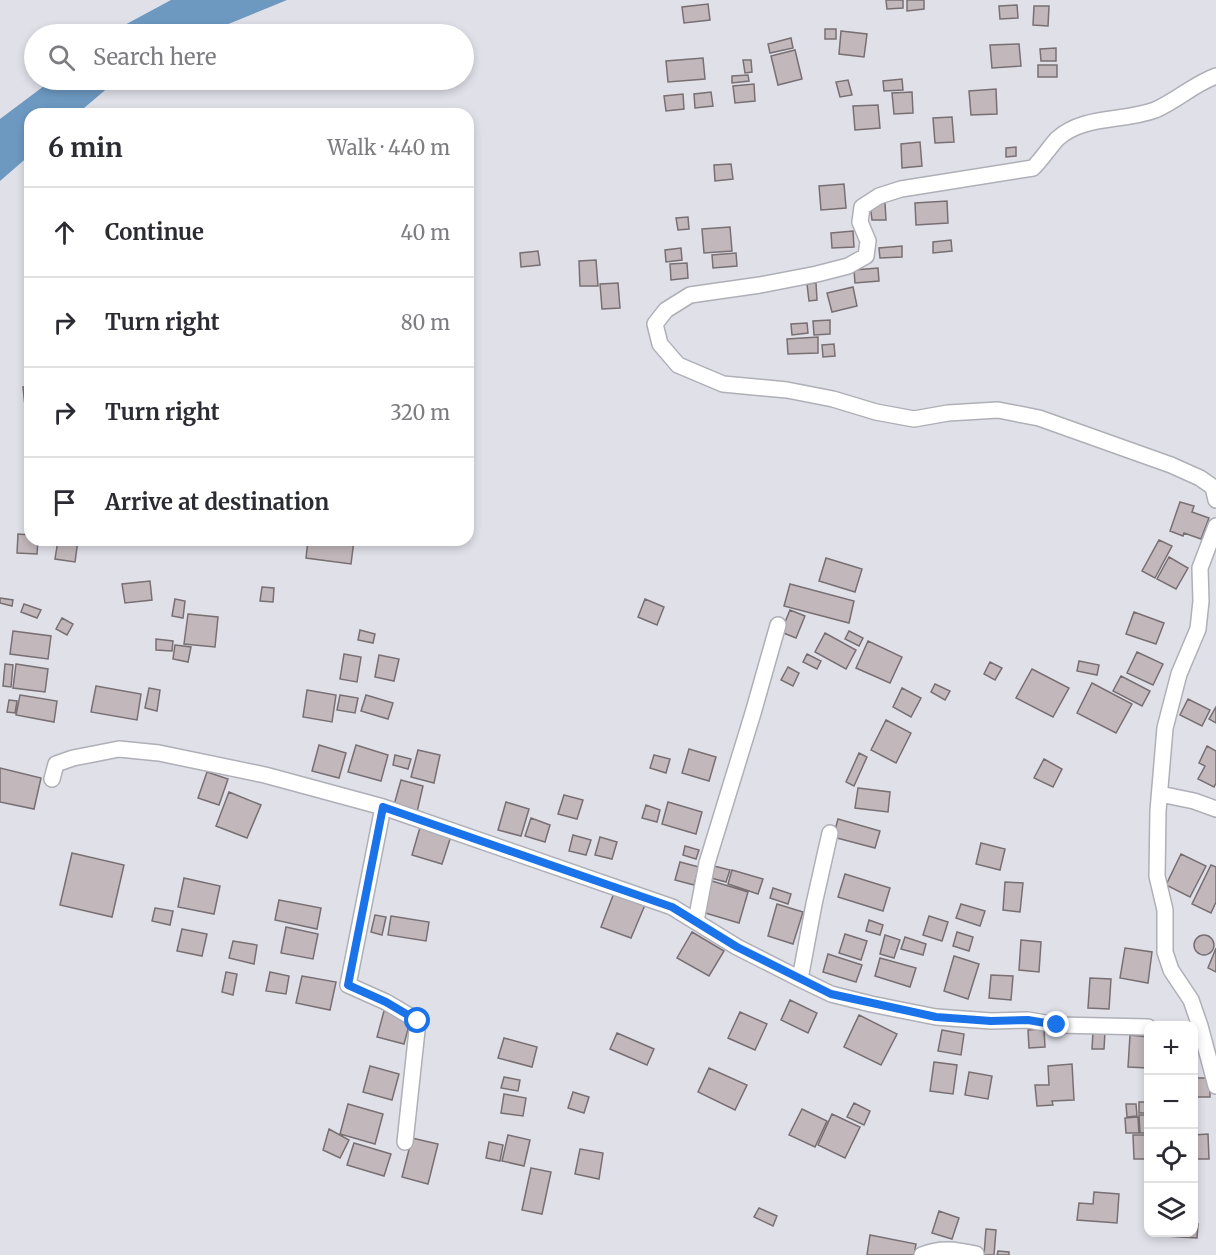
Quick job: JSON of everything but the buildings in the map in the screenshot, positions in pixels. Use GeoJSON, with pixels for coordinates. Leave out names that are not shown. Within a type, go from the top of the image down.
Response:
{"type":"FeatureCollection","features":[{"type":"Feature","properties":{"kind":"street"},"geometry":{"type":"LineString","coordinates":[[1216,76],[1144,114],[1082,124],[1058,138],[1034,168],[901,189],[879,196],[862,207],[860,222],[868,241],[866,256],[848,266],[760,285],[690,295],[666,310],[655,324],[660,344],[678,365],[723,384],[787,390],[914,419],[948,413],[998,410],[1039,418],[1171,465],[1200,478],[1213,487],[1216,500]]}},
{"type":"Feature","properties":{"kind":"street"},"geometry":{"type":"LineString","coordinates":[[1196,1021],[1191,1000],[1171,970],[1165,952],[1165,910],[1157,876],[1160,794],[1165,728],[1179,674],[1198,629],[1201,601],[1200,568],[1216,526]]}},
{"type":"Feature","properties":{"kind":"street"},"geometry":{"type":"LineString","coordinates":[[696,921],[707,863],[778,624]]}},
{"type":"Feature","properties":{"kind":"street"},"geometry":{"type":"LineString","coordinates":[[52,779],[56,764],[73,758],[119,749],[159,753],[266,776],[383,807],[672,907],[737,947],[831,994],[936,1017],[991,1021],[1028,1020],[1057,1025],[1144,1027]]}},
{"type":"Feature","properties":{"kind":"street"},"geometry":{"type":"LineString","coordinates":[[1160,794],[1194,801],[1216,809]]}},
{"type":"Feature","properties":{"kind":"street"},"geometry":{"type":"LineString","coordinates":[[383,807],[348,985],[386,1002],[418,1021],[405,1142]]}},
{"type":"Feature","properties":{"kind":"street"},"geometry":{"type":"LineString","coordinates":[[800,980],[830,833]]}},
{"type":"Feature","properties":{"kind":"street"},"geometry":{"type":"LineString","coordinates":[[1198,1029],[1216,1086]]}},
{"type":"Feature","properties":{"kind":"street"},"geometry":{"type":"LineString","coordinates":[[922,1255],[948,1248],[976,1254]]}},
{"type":"Feature","properties":{"kind":"water"},"geometry":{"type":"Polygon","coordinates":[[[171,0],[287,0],[228,24],[126,24],[171,0]]]}},
{"type":"Feature","properties":{"kind":"water"},"geometry":{"type":"Polygon","coordinates":[[[39,90],[105,90],[84,108],[24,108],[24,160],[0,181],[0,119],[39,90]]]}},
{"type":"Feature","properties":{"kind":"route"},"geometry":{"type":"LineString","coordinates":[[418,1021],[386,1002],[348,985],[383,807],[672,907],[737,947],[831,994],[936,1017],[991,1021],[1028,1020],[1057,1025]]}}]}
